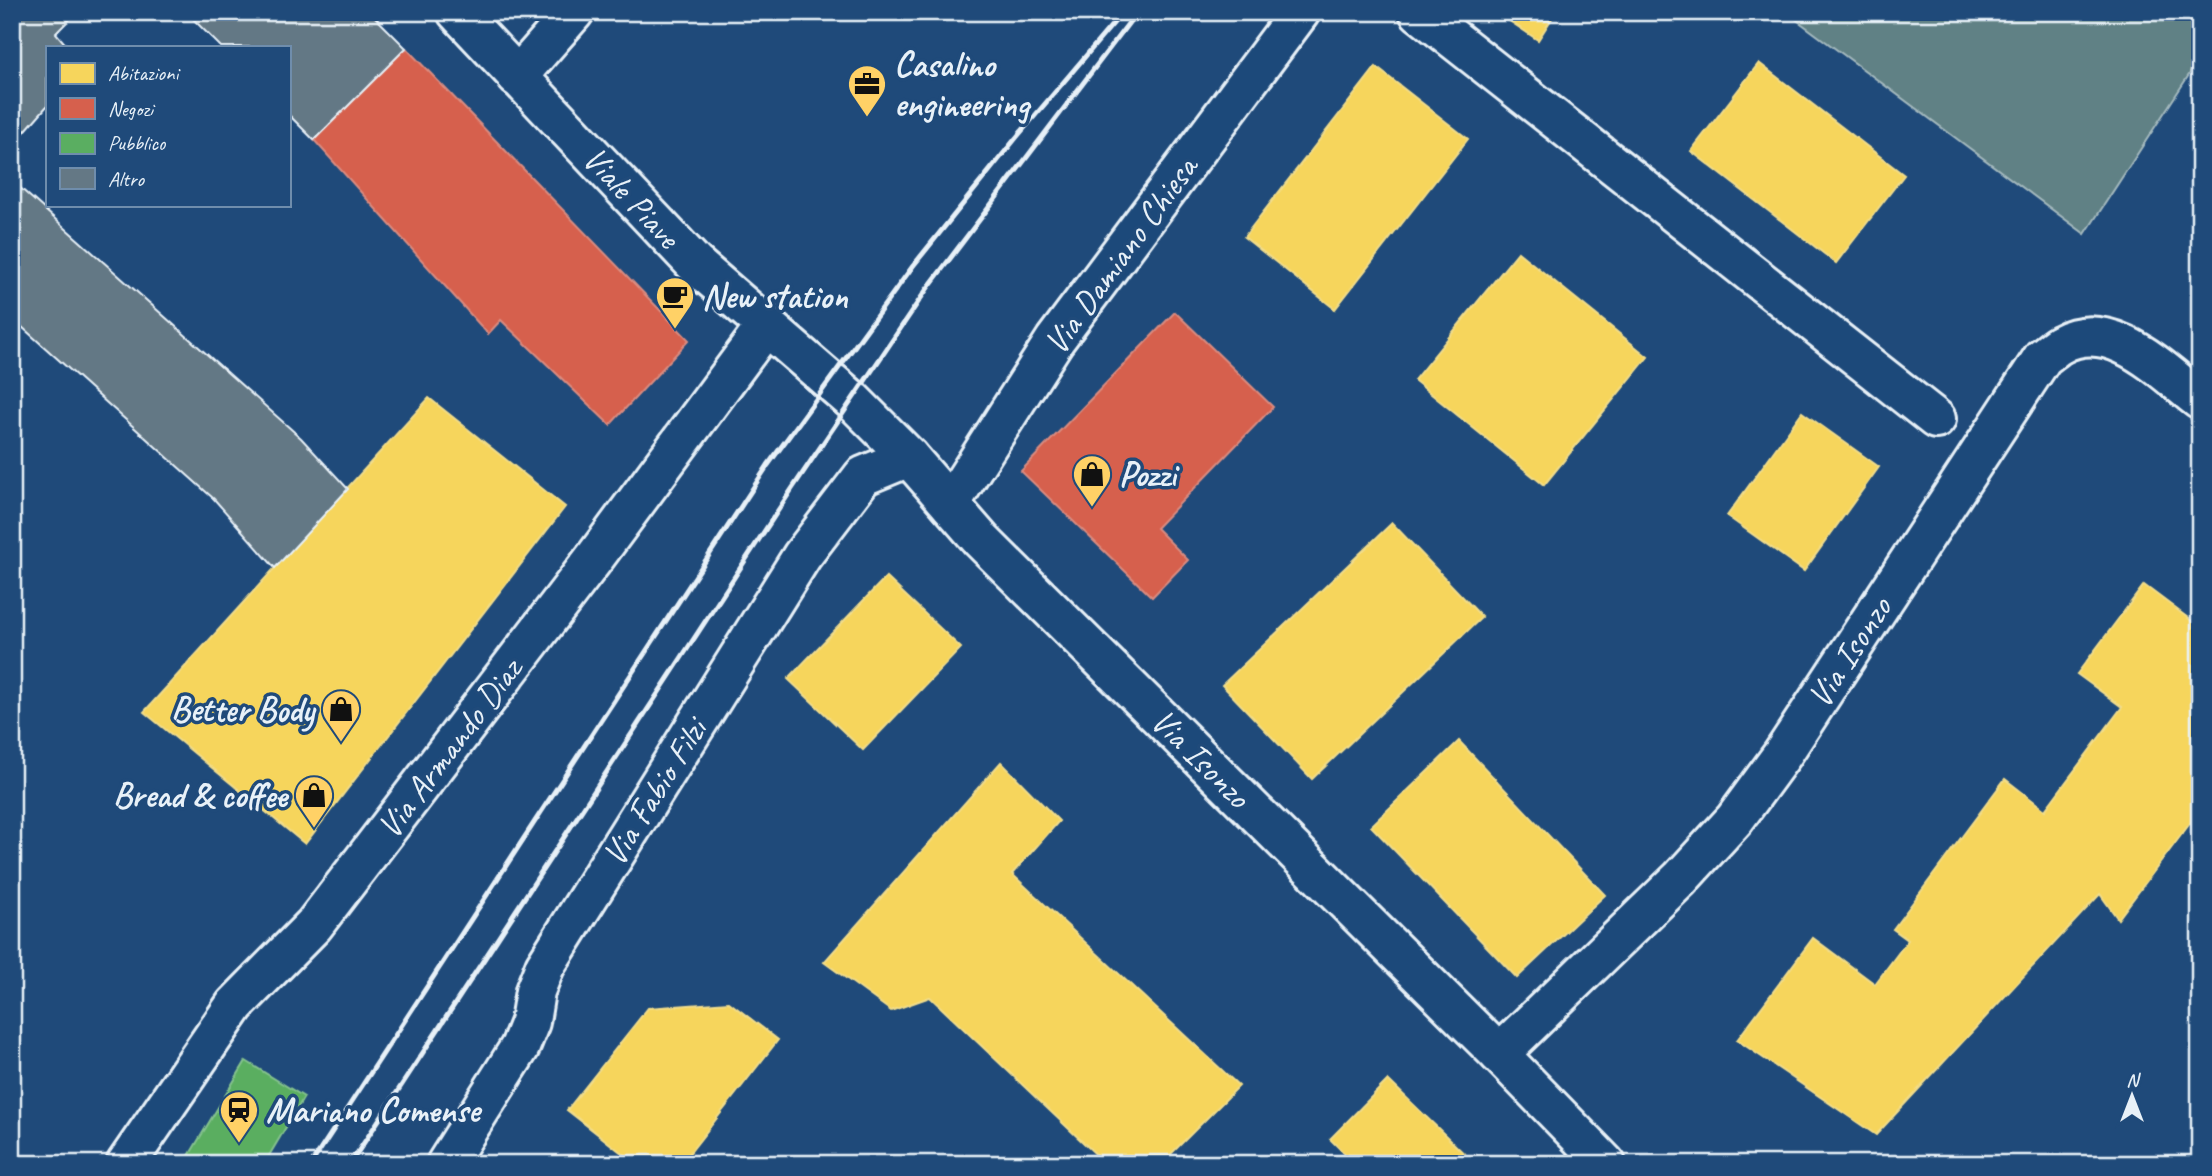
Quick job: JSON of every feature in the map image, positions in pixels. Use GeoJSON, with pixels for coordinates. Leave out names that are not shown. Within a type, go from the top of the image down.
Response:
{"type":"FeatureCollection","features":[{"type":"Feature","properties":{"kind":"street","name":"Viale Piave"},"geometry":{"type":"LineString","coordinates":[[457,12],[695,264],[852,400],[909,457]]}},
{"type":"Feature","properties":{"kind":"street"},"geometry":{"type":"LineString","coordinates":[[517,77],[574,12]]}},
{"type":"Feature","properties":{"kind":"street","name":"Via Damiano Chiesa"},"geometry":{"type":"LineString","coordinates":[[950,504],[1055,340],[1300,12]]}},
{"type":"Feature","properties":{"kind":"street"},"geometry":{"type":"LineString","coordinates":[[1419,12],[1936,419]]}},
{"type":"Feature","properties":{"kind":"street","name":"Via Armando Diaz"},"geometry":{"type":"LineString","coordinates":[[125,1164],[235,1005],[314,925],[604,545],[766,326]]}},
{"type":"Feature","properties":{"kind":"street","name":"Via Isonzo"},"geometry":{"type":"LineString","coordinates":[[1499,1054],[1680,879],[1735,819],[1782,755],[2043,357],[2061,344],[2079,337],[2100,336],[2135,351],[2200,400]]}},
{"type":"Feature","properties":{"kind":"street","name":"Via Isonzo"},"geometry":{"type":"LineString","coordinates":[[909,457],[981,540],[1499,1054],[1606,1164]]}},
{"type":"Feature","properties":{"kind":"street","name":"Via Fabio Filzi"},"geometry":{"type":"LineString","coordinates":[[446,1164],[520,1047],[530,1022],[535,990],[545,966],[802,556],[863,476],[909,457]]}},
{"type":"Feature","properties":{"kind":"green space"},"geometry":{"type":"Polygon","coordinates":[[[1786,12],[2200,12],[2200,58],[2085,234],[1786,12]]]}},
{"type":"Feature","properties":{"kind":"building: Abitazioni"},"geometry":{"type":"Polygon","coordinates":[[[1496,12],[1556,12],[1538,40],[1496,12]]]}},
{"type":"Feature","properties":{"kind":"building: Abitazioni"},"geometry":{"type":"Polygon","coordinates":[[[1759,63],[1904,175],[1836,263],[1691,151],[1759,63]]]}},
{"type":"Feature","properties":{"kind":"building: Abitazioni"},"geometry":{"type":"Polygon","coordinates":[[[1376,67],[1468,139],[1335,309],[1244,237],[1376,67]]]}},
{"type":"Feature","properties":{"kind":"building: Abitazioni"},"geometry":{"type":"Polygon","coordinates":[[[1518,252],[1648,357],[1544,485],[1414,380],[1518,252]]]}},
{"type":"Feature","properties":{"kind":"building: Abitazioni"},"geometry":{"type":"Polygon","coordinates":[[[429,398],[565,507],[305,844],[144,712],[429,398]]]}},
{"type":"Feature","properties":{"kind":"building: Abitazioni"},"geometry":{"type":"Polygon","coordinates":[[[1802,412],[1879,467],[1804,571],[1727,516],[1802,412]]]}},
{"type":"Feature","properties":{"kind":"building: Abitazioni"},"geometry":{"type":"Polygon","coordinates":[[[1392,523],[1482,617],[1312,779],[1222,685],[1392,523]]]}},
{"type":"Feature","properties":{"kind":"building: Abitazioni"},"geometry":{"type":"Polygon","coordinates":[[[886,577],[961,648],[863,750],[788,679],[886,577]]]}},
{"type":"Feature","properties":{"kind":"building: Abitazioni"},"geometry":{"type":"Polygon","coordinates":[[[2144,585],[2200,627],[2200,810],[2118,919],[2100,894],[1876,1135],[1737,1040],[1813,938],[1875,984],[1908,940],[1893,929],[2005,779],[2045,810],[2122,707],[2077,674],[2144,585]]]}},
{"type":"Feature","properties":{"kind":"building: Abitazioni"},"geometry":{"type":"Polygon","coordinates":[[[1459,741],[1605,895],[1517,978],[1371,826],[1459,741]]]}},
{"type":"Feature","properties":{"kind":"building: Abitazioni"},"geometry":{"type":"Polygon","coordinates":[[[1001,762],[1059,821],[1012,874],[1239,1086],[1161,1164],[1106,1164],[930,997],[891,1011],[824,962],[1001,762]]]}},
{"type":"Feature","properties":{"kind":"building: Abitazioni"},"geometry":{"type":"Polygon","coordinates":[[[729,1002],[778,1040],[681,1164],[636,1164],[567,1110],[648,1008],[729,1002]]]}},
{"type":"Feature","properties":{"kind":"building: Abitazioni"},"geometry":{"type":"Polygon","coordinates":[[[1388,1080],[1475,1164],[1355,1164],[1330,1139],[1388,1080]]]}},
{"type":"Feature","properties":{"kind":"building: Negozi"},"geometry":{"type":"Polygon","coordinates":[[[406,48],[689,340],[610,425],[501,320],[488,334],[314,140],[406,48]]]}},
{"type":"Feature","properties":{"kind":"building: Negozi"},"geometry":{"type":"Polygon","coordinates":[[[1175,312],[1273,407],[1156,528],[1188,560],[1152,597],[1021,471],[1175,312]]]}},
{"type":"Feature","properties":{"kind":"building: Pubblico"},"geometry":{"type":"Polygon","coordinates":[[[246,1061],[304,1097],[264,1164],[184,1164],[246,1061]]]}},
{"type":"Feature","properties":{"kind":"building: Altro"},"geometry":{"type":"Polygon","coordinates":[[[12,12],[77,12],[56,33],[67,46],[46,46],[46,107],[12,146],[12,12]]]}},
{"type":"Feature","properties":{"kind":"building: Altro"},"geometry":{"type":"Polygon","coordinates":[[[186,12],[370,12],[406,48],[314,140],[290,116],[290,46],[220,46],[186,12]]]}},
{"type":"Feature","properties":{"kind":"building: Altro"},"geometry":{"type":"Polygon","coordinates":[[[18,186],[301,438],[348,489],[275,568],[214,499],[12,318],[12,193],[18,186]]]}},
{"type":"Feature","properties":{"kind":"railway"},"geometry":{"type":"LineString","coordinates":[[311,1164],[768,465],[913,266],[1016,138],[1123,12]]}},
{"type":"Feature","properties":{"kind":"railway"},"geometry":{"type":"LineString","coordinates":[[350,1164],[792,489],[927,289],[1137,12]]}},
{"type":"Feature","properties":{"kind":"place","name":"Casalino engineering"},"geometry":{"type":"Point","coordinates":[867,118]}},
{"type":"Feature","properties":{"kind":"place","name":"New station"},"geometry":{"type":"Point","coordinates":[675,330]}},
{"type":"Feature","properties":{"kind":"place","name":"Pozzi"},"geometry":{"type":"Point","coordinates":[1092,508]}},
{"type":"Feature","properties":{"kind":"place","name":"Better Body"},"geometry":{"type":"Point","coordinates":[341,743]}},
{"type":"Feature","properties":{"kind":"place","name":"Bread & coffee"},"geometry":{"type":"Point","coordinates":[314,829]}},
{"type":"Feature","properties":{"kind":"place","name":"Mariano Comense"},"geometry":{"type":"Point","coordinates":[239,1144]}}]}
